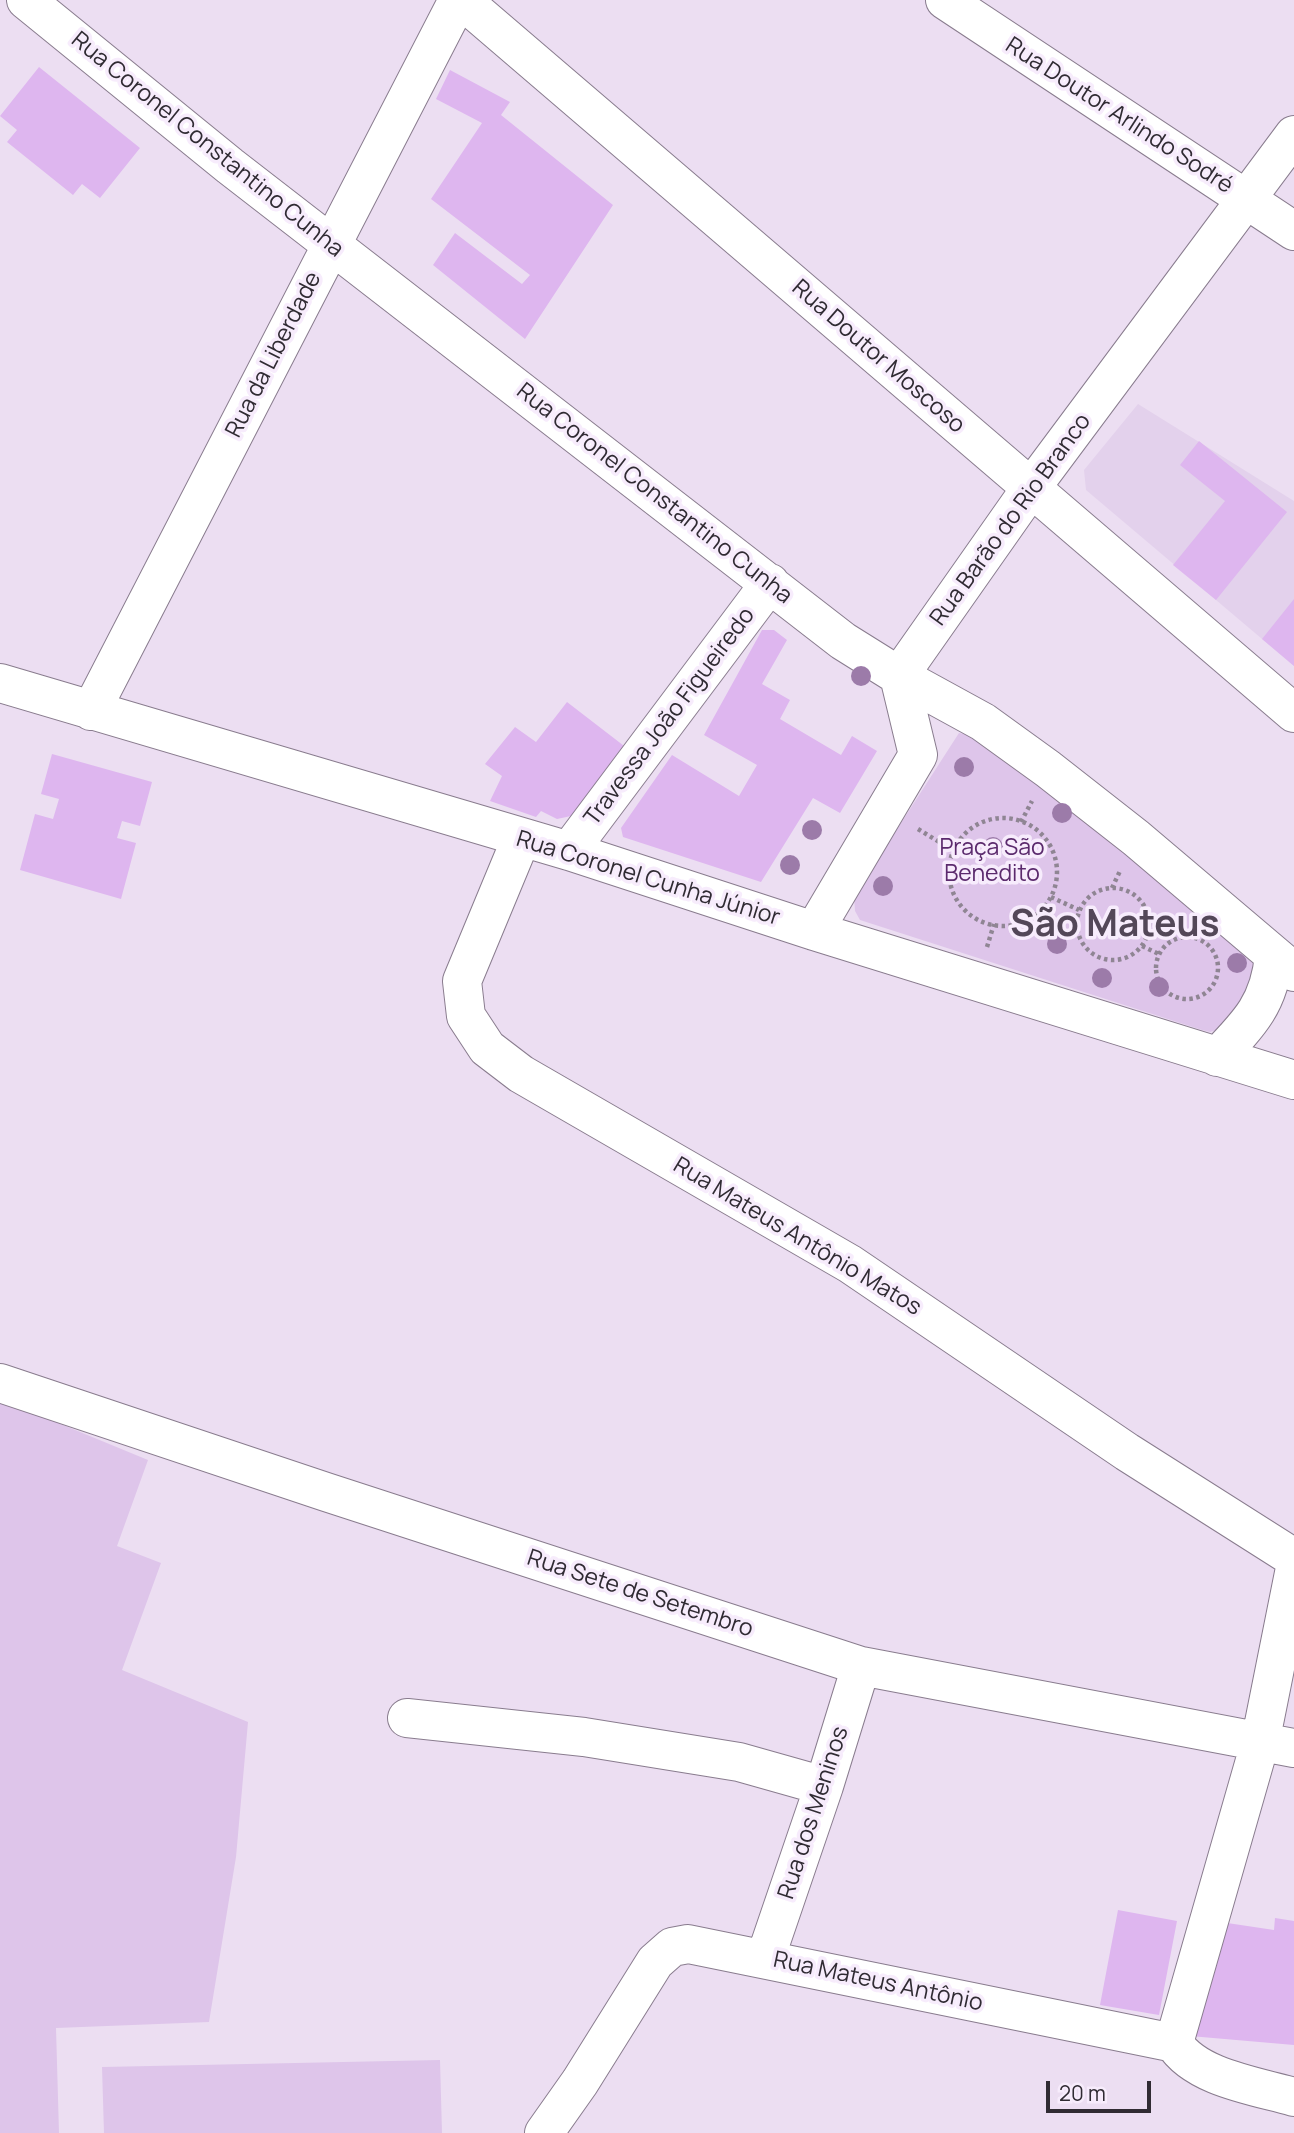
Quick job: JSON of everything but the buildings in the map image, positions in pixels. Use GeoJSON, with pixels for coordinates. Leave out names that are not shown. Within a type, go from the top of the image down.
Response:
{"type":"FeatureCollection","features":[{"type":"Feature","properties":{"kind":"street","name":"Rua Coronel Constantino Cunha"},"geometry":{"type":"LineString","coordinates":[[26,0],[229,166],[843,641],[899,676],[983,722],[1048,769],[1136,838],[1284,964]]}},
{"type":"Feature","properties":{"kind":"street","name":"Rua da Liberdade"},"geometry":{"type":"LineString","coordinates":[[91,711],[331,244],[460,0]]}},
{"type":"Feature","properties":{"kind":"street","name":"Rua Doutor Moscoso"},"geometry":{"type":"LineString","coordinates":[[460,0],[1294,713]]}},
{"type":"Feature","properties":{"kind":"street","name":"Rua Doutor Arlindo Sodré"},"geometry":{"type":"LineString","coordinates":[[944,0],[1294,231]]}},
{"type":"Feature","properties":{"kind":"street","name":"Rua Barão do Rio Branco"},"geometry":{"type":"LineString","coordinates":[[899,676],[1031,488],[1294,135]]}},
{"type":"Feature","properties":{"kind":"street","name":"Travessa João Figueiredo"},"geometry":{"type":"LineString","coordinates":[[569,852],[770,583]]}},
{"type":"Feature","properties":{"kind":"street"},"geometry":{"type":"LineString","coordinates":[[899,676],[918,755]]}},
{"type":"Feature","properties":{"kind":"street","name":"Rua Coronel Cunha Júnior"},"geometry":{"type":"LineString","coordinates":[[0,683],[569,852],[1294,1080]]}},
{"type":"Feature","properties":{"kind":"street"},"geometry":{"type":"LineString","coordinates":[[814,931],[918,755],[946,734],[983,722]]}},
{"type":"Feature","properties":{"kind":"street","name":"Rua Mateus Antônio Matos"},"geometry":{"type":"LineString","coordinates":[[521,839],[463,981],[467,1016],[487,1048],[521,1074],[850,1264],[1127,1452],[1294,1558]]}},
{"type":"Feature","properties":{"kind":"street"},"geometry":{"type":"LineString","coordinates":[[1217,1057],[1255,1016],[1266,996],[1272,975],[1284,964]]}},
{"type":"Feature","properties":{"kind":"street","name":"Rua Sete de Setembro"},"geometry":{"type":"LineString","coordinates":[[0,1383],[352,1501],[861,1666],[1277,1745]]}},
{"type":"Feature","properties":{"kind":"street"},"geometry":{"type":"LineString","coordinates":[[1294,1573],[1277,1745],[1174,2043],[1180,2053],[1201,2069],[1294,2097]]}},
{"type":"Feature","properties":{"kind":"street","name":"Rua dos Meninos"},"geometry":{"type":"LineString","coordinates":[[765,1959],[824,1786],[861,1666]]}},
{"type":"Feature","properties":{"kind":"street"},"geometry":{"type":"LineString","coordinates":[[407,1718],[584,1737],[739,1762],[824,1786]]}},
{"type":"Feature","properties":{"kind":"street","name":"Rua Mateus Antônio"},"geometry":{"type":"LineString","coordinates":[[544,2133],[580,2082],[655,1962],[672,1947],[688,1944],[1174,2043]]}},
{"type":"Feature","properties":{"kind":"path"},"geometry":{"type":"LineString","coordinates":[[887,810],[954,851]]}},
{"type":"Feature","properties":{"kind":"path"},"geometry":{"type":"LineString","coordinates":[[1000,818],[1017,820],[1032,827],[1045,839],[1054,853],[1057,871],[1051,897],[1035,916],[1019,924],[1001,926],[983,922],[967,913],[956,898],[950,881],[950,862],[954,851],[968,832],[983,822],[1000,818]]}},
{"type":"Feature","properties":{"kind":"path"},"geometry":{"type":"LineString","coordinates":[[1106,888],[1129,891],[1145,908],[1149,918],[1149,931],[1142,946],[1126,958],[1103,959],[1083,945],[1077,934],[1079,910],[1094,892],[1106,888]]}},
{"type":"Feature","properties":{"kind":"path"},"geometry":{"type":"LineString","coordinates":[[1051,897],[1079,910]]}},
{"type":"Feature","properties":{"kind":"path"},"geometry":{"type":"LineString","coordinates":[[1177,938],[1197,938],[1209,947],[1217,959],[1216,980],[1210,989],[1192,999],[1171,995],[1158,980],[1155,969],[1159,954],[1168,943],[1177,938]]}},
{"type":"Feature","properties":{"kind":"path"},"geometry":{"type":"LineString","coordinates":[[1142,946],[1159,954]]}},
{"type":"Feature","properties":{"kind":"shaded area"},"geometry":{"type":"Polygon","coordinates":[[[1138,404],[1294,501],[1294,666],[1086,490],[1084,470],[1138,404]]]}},
{"type":"Feature","properties":{"kind":"green space","name":"Praça São Benedito"},"geometry":{"type":"Polygon","coordinates":[[[959,733],[993,740],[1256,951],[1263,976],[1220,1029],[1210,1032],[1202,1030],[860,920],[855,911],[854,896],[959,733]]]}},
{"type":"Feature","properties":{"kind":"green space"},"geometry":{"type":"Polygon","coordinates":[[[0,1399],[148,1460],[117,1546],[161,1563],[122,1670],[248,1722],[236,1857],[209,2022],[56,2028],[59,2133],[0,2133],[0,1399]]]}},
{"type":"Feature","properties":{"kind":"green space"},"geometry":{"type":"Polygon","coordinates":[[[440,2060],[442,2133],[104,2133],[102,2067],[440,2060]]]}},
{"type":"Feature","properties":{"kind":"district","name":"São Mateus"},"geometry":{"type":"Point","coordinates":[1115,926]}}]}
